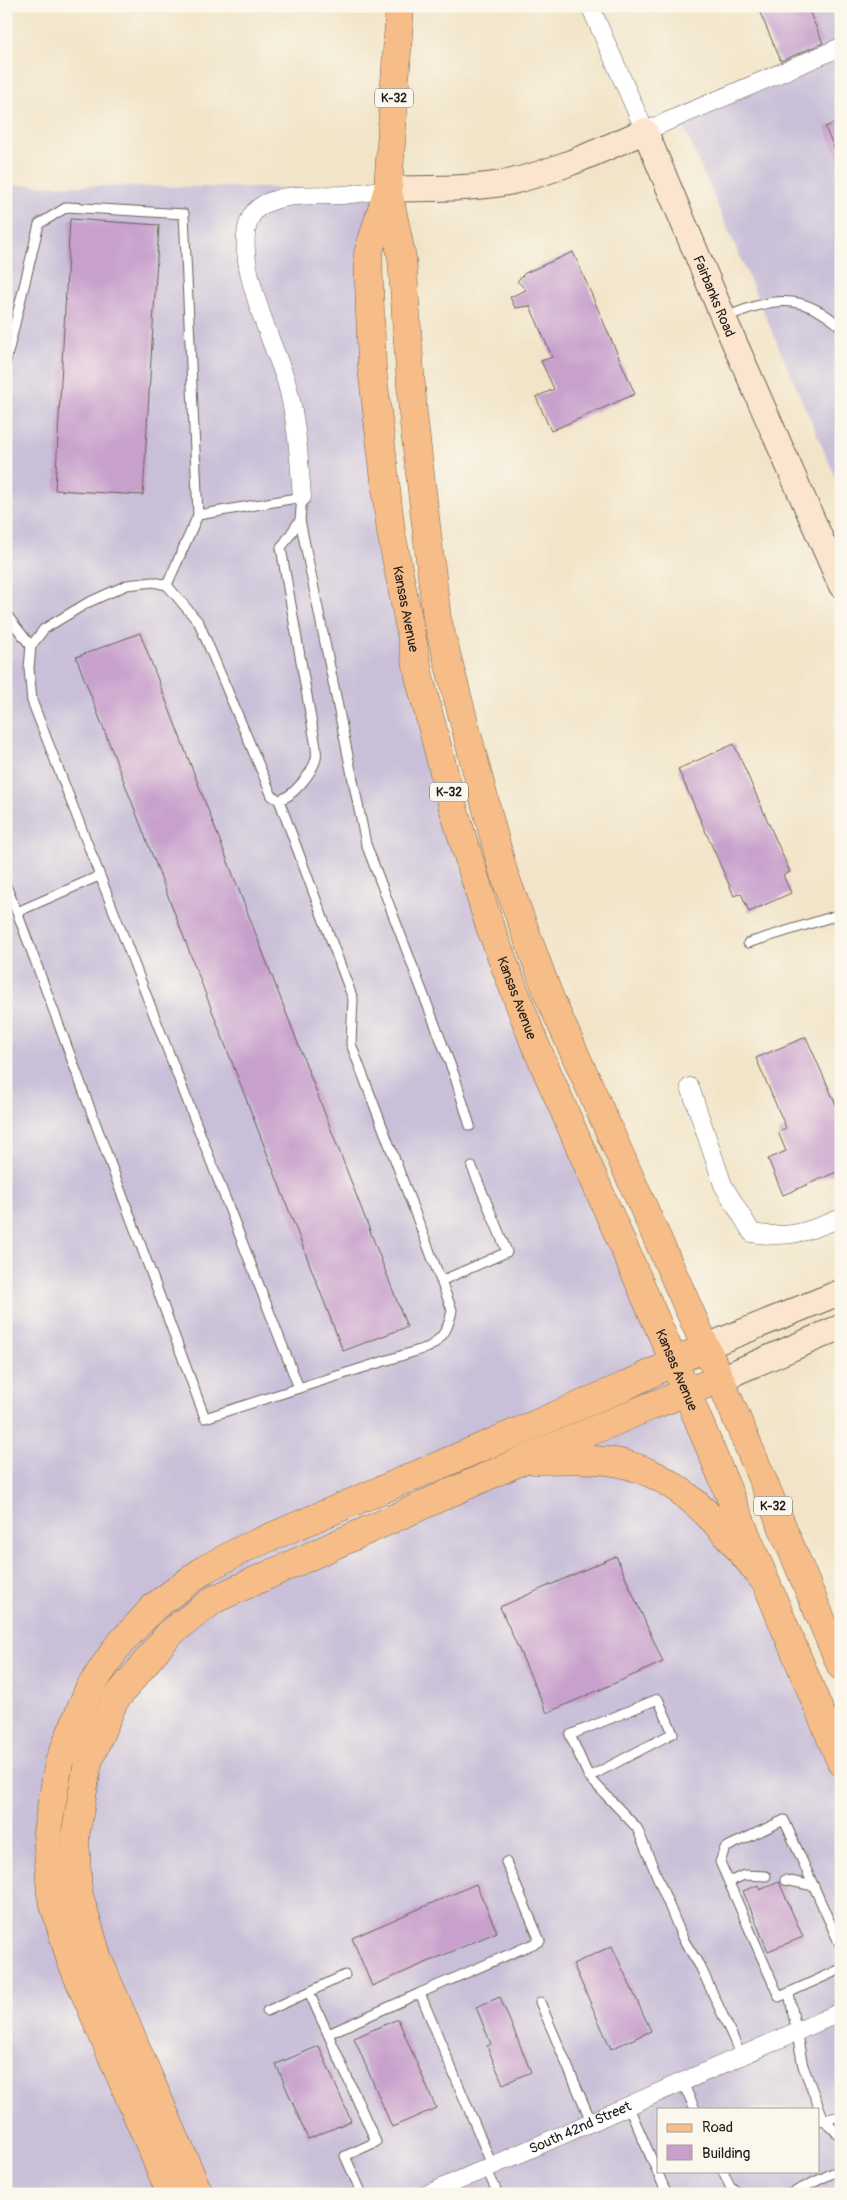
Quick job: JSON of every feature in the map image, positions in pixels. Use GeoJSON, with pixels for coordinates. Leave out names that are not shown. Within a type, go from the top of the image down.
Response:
{"type":"FeatureCollection","features":[{"type":"Feature","properties":{"kind":"main road","name":"Kansas Avenue"},"geometry":{"type":"LineString","coordinates":[[400,6],[388,190],[368,254],[372,368],[391,532],[420,680],[452,807],[489,924],[534,1042],[674,1362],[841,1762]]}},
{"type":"Feature","properties":{"kind":"main road","name":"Kansas Avenue"},"geometry":{"type":"LineString","coordinates":[[388,190],[402,258],[413,414],[437,619],[466,722],[502,871],[550,996],[720,1379],[841,1666]]}},
{"type":"Feature","properties":{"kind":"main road"},"geometry":{"type":"LineString","coordinates":[[171,2194],[71,1961],[51,1894],[47,1832],[59,1762],[88,1691],[117,1647],[154,1607],[205,1569],[246,1548],[625,1386],[705,1347]]}},
{"type":"Feature","properties":{"kind":"main road"},"geometry":{"type":"LineString","coordinates":[[200,2194],[98,1960],[78,1892],[76,1837],[88,1762],[114,1701],[169,1634],[215,1599],[522,1460],[720,1379]]}},
{"type":"Feature","properties":{"kind":"main road"},"geometry":{"type":"LineString","coordinates":[[522,1460],[607,1461],[654,1472],[701,1507],[730,1537],[763,1579]]}},
{"type":"Feature","properties":{"kind":"street","name":"Fairbanks Road"},"geometry":{"type":"LineString","coordinates":[[590,6],[645,130],[724,319],[841,585]]}},
{"type":"Feature","properties":{"kind":"street"},"geometry":{"type":"LineString","coordinates":[[302,497],[296,424],[286,381],[262,320],[245,252],[248,226],[259,207],[271,201],[314,195],[471,187],[507,182],[542,174],[841,47]]}},
{"type":"Feature","properties":{"kind":"street"},"geometry":{"type":"LineString","coordinates":[[690,1087],[724,1185],[752,1233],[768,1236],[803,1234],[841,1218]]}},
{"type":"Feature","properties":{"kind":"street"},"geometry":{"type":"LineString","coordinates":[[705,1347],[841,1292]]}},
{"type":"Feature","properties":{"kind":"street"},"geometry":{"type":"LineString","coordinates":[[720,1379],[841,1327]]}},
{"type":"Feature","properties":{"kind":"street","name":"South 42nd Street"},"geometry":{"type":"LineString","coordinates":[[431,2193],[628,2104],[841,2012]]}},
{"type":"Feature","properties":{"kind":"lane"},"geometry":{"type":"LineString","coordinates":[[6,361],[39,224],[67,207],[184,214],[198,515],[167,585]]}},
{"type":"Feature","properties":{"kind":"lane"},"geometry":{"type":"LineString","coordinates":[[724,319],[751,307],[786,300],[804,304],[825,313],[841,327]]}},
{"type":"Feature","properties":{"kind":"lane"},"geometry":{"type":"LineString","coordinates":[[198,515],[302,497],[300,520],[366,844],[455,1077],[470,1126]]}},
{"type":"Feature","properties":{"kind":"lane"},"geometry":{"type":"LineString","coordinates":[[279,800],[291,794],[311,770],[316,753],[281,548],[300,520]]}},
{"type":"Feature","properties":{"kind":"lane"},"geometry":{"type":"LineString","coordinates":[[6,886],[205,1418],[429,1347],[442,1338],[450,1324],[452,1310],[352,1044],[353,999],[279,800],[272,796],[199,623],[167,585],[153,582],[127,586],[87,603],[44,629],[31,646],[29,668],[32,701],[299,1388]]}},
{"type":"Feature","properties":{"kind":"lane"},"geometry":{"type":"LineString","coordinates":[[6,614],[31,646]]}},
{"type":"Feature","properties":{"kind":"lane"},"geometry":{"type":"LineString","coordinates":[[17,912],[99,876]]}},
{"type":"Feature","properties":{"kind":"lane"},"geometry":{"type":"LineString","coordinates":[[748,943],[841,914]]}},
{"type":"Feature","properties":{"kind":"lane"},"geometry":{"type":"LineString","coordinates":[[441,1281],[507,1252],[472,1167]]}},
{"type":"Feature","properties":{"kind":"lane"},"geometry":{"type":"LineString","coordinates":[[589,1777],[673,1734],[658,1699],[570,1736],[589,1777],[637,1828],[683,1939],[701,1968],[741,2055]]}},
{"type":"Feature","properties":{"kind":"lane"},"geometry":{"type":"LineString","coordinates":[[841,1947],[784,1820],[725,1848],[720,1862],[779,1997],[841,1969]]}},
{"type":"Feature","properties":{"kind":"lane"},"geometry":{"type":"LineString","coordinates":[[328,2034],[540,1941],[506,1862]]}},
{"type":"Feature","properties":{"kind":"lane"},"geometry":{"type":"LineString","coordinates":[[729,1882],[744,1875],[766,1876]]}},
{"type":"Feature","properties":{"kind":"lane"},"geometry":{"type":"LineString","coordinates":[[785,1880],[814,1886]]}},
{"type":"Feature","properties":{"kind":"lane"},"geometry":{"type":"LineString","coordinates":[[267,2011],[345,1975]]}},
{"type":"Feature","properties":{"kind":"lane"},"geometry":{"type":"LineString","coordinates":[[309,1992],[376,2142],[345,2156],[362,2194]]}},
{"type":"Feature","properties":{"kind":"lane"},"geometry":{"type":"LineString","coordinates":[[420,1993],[489,2166],[498,2194]]}},
{"type":"Feature","properties":{"kind":"lane"},"geometry":{"type":"LineString","coordinates":[[789,1993],[803,2066],[817,2108]]}},
{"type":"Feature","properties":{"kind":"lane"},"geometry":{"type":"LineString","coordinates":[[540,2002],[591,2121]]}},
{"type":"Feature","properties":{"kind":"lane"},"geometry":{"type":"LineString","coordinates":[[682,2081],[695,2108]]}},
{"type":"Feature","properties":{"kind":"lane"},"geometry":{"type":"LineString","coordinates":[[628,2104],[657,2171]]}},
{"type":"Feature","properties":{"kind":"lane"},"geometry":{"type":"LineString","coordinates":[[821,2120],[841,2116]]}},
{"type":"Feature","properties":{"kind":"lane"},"geometry":{"type":"LineString","coordinates":[[821,2120],[841,2137]]}},
{"type":"Feature","properties":{"kind":"lane"},"geometry":{"type":"LineString","coordinates":[[790,2194],[841,2169]]}},
{"type":"Feature","properties":{"kind":"lane"},"geometry":{"type":"LineString","coordinates":[[657,2172],[667,2194]]}},
{"type":"Feature","properties":{"kind":"lane"},"geometry":{"type":"LineString","coordinates":[[723,2172],[730,2186],[740,2194]]}},
{"type":"Feature","properties":{"kind":"shaded area"},"geometry":{"type":"Polygon","coordinates":[[[755,6],[841,6],[841,490],[676,110],[780,65],[755,6]]]}},
{"type":"Feature","properties":{"kind":"shaded area"},"geometry":{"type":"Polygon","coordinates":[[[6,185],[388,189],[368,254],[372,368],[453,807],[841,1761],[841,2194],[6,2194],[6,185]]]}},
{"type":"Feature","properties":{"kind":"building"},"geometry":{"type":"Polygon","coordinates":[[[757,6],[807,6],[823,43],[781,61],[757,6]]]}},
{"type":"Feature","properties":{"kind":"building"},"geometry":{"type":"Polygon","coordinates":[[[841,121],[841,164],[825,127],[841,121]]]}},
{"type":"Feature","properties":{"kind":"building"},"geometry":{"type":"Polygon","coordinates":[[[70,219],[159,225],[143,495],[55,490],[70,219]]]}},
{"type":"Feature","properties":{"kind":"building"},"geometry":{"type":"Polygon","coordinates":[[[573,252],[635,394],[551,431],[536,397],[554,389],[541,361],[552,357],[530,306],[515,308],[510,297],[526,290],[517,281],[525,273],[573,252]]]}},
{"type":"Feature","properties":{"kind":"building"},"geometry":{"type":"Polygon","coordinates":[[[140,633],[407,1327],[343,1351],[76,657],[140,633]]]}},
{"type":"Feature","properties":{"kind":"building"},"geometry":{"type":"Polygon","coordinates":[[[734,744],[790,872],[783,875],[791,893],[749,912],[741,893],[734,896],[678,769],[734,744]]]}},
{"type":"Feature","properties":{"kind":"building"},"geometry":{"type":"Polygon","coordinates":[[[806,1037],[841,1116],[841,1170],[783,1195],[768,1159],[786,1151],[778,1132],[786,1128],[756,1058],[806,1037]]]}},
{"type":"Feature","properties":{"kind":"building"},"geometry":{"type":"Polygon","coordinates":[[[616,1556],[663,1662],[547,1713],[500,1607],[616,1556]]]}},
{"type":"Feature","properties":{"kind":"building"},"geometry":{"type":"Polygon","coordinates":[[[779,1882],[803,1937],[768,1951],[743,1891],[758,1885],[760,1890],[779,1882]]]}},
{"type":"Feature","properties":{"kind":"building"},"geometry":{"type":"Polygon","coordinates":[[[476,1884],[497,1932],[372,1986],[352,1938],[476,1884]]]}},
{"type":"Feature","properties":{"kind":"building"},"geometry":{"type":"Polygon","coordinates":[[[612,1946],[651,2031],[611,2049],[573,1964],[612,1946]]]}},
{"type":"Feature","properties":{"kind":"building"},"geometry":{"type":"Polygon","coordinates":[[[500,1997],[531,2072],[503,2084],[487,2046],[491,2044],[476,2007],[500,1997]]]}},
{"type":"Feature","properties":{"kind":"building"},"geometry":{"type":"Polygon","coordinates":[[[398,2019],[436,2108],[392,2127],[354,2038],[398,2019]]]}},
{"type":"Feature","properties":{"kind":"building"},"geometry":{"type":"Polygon","coordinates":[[[319,2046],[351,2121],[308,2139],[276,2064],[319,2046]]]}}]}
